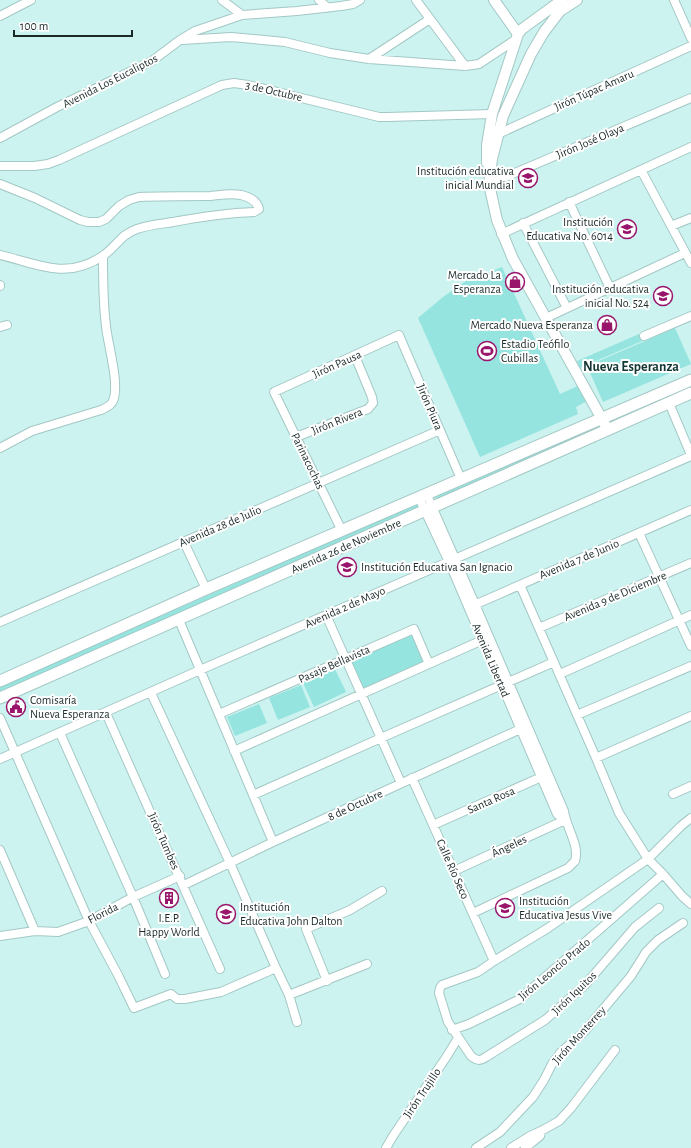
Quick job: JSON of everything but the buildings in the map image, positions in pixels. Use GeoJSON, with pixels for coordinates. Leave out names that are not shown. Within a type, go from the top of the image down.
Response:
{"type":"FeatureCollection","features":[{"type":"Feature","properties":{"kind":"main road","name":"Avenida 26 de Noviembre"},"geometry":{"type":"LineString","coordinates":[[0,681],[206,589],[691,380]]}},
{"type":"Feature","properties":{"kind":"main road","name":"Avenida 26 de Noviembre"},"geometry":{"type":"LineString","coordinates":[[0,698],[691,393]]}},
{"type":"Feature","properties":{"kind":"street"},"geometry":{"type":"LineString","coordinates":[[0,16],[31,0]]}},
{"type":"Feature","properties":{"kind":"street"},"geometry":{"type":"LineString","coordinates":[[222,0],[242,15]]}},
{"type":"Feature","properties":{"kind":"street"},"geometry":{"type":"LineString","coordinates":[[319,0],[328,8]]}},
{"type":"Feature","properties":{"kind":"street","name":"Avenida Los Eucaliptos"},"geometry":{"type":"LineString","coordinates":[[0,138],[52,110],[152,61],[180,40],[196,31],[242,15],[328,8],[353,4],[360,0]]}},
{"type":"Feature","properties":{"kind":"street"},"geometry":{"type":"LineString","coordinates":[[416,0],[465,66]]}},
{"type":"Feature","properties":{"kind":"street"},"geometry":{"type":"LineString","coordinates":[[180,40],[231,37],[285,42],[330,53],[369,59],[465,66],[479,64],[516,37],[522,30],[562,0]]}},
{"type":"Feature","properties":{"kind":"street"},"geometry":{"type":"LineString","coordinates":[[489,184],[492,159],[503,116],[531,54],[544,32],[560,11],[578,0]]}},
{"type":"Feature","properties":{"kind":"street"},"geometry":{"type":"LineString","coordinates":[[675,0],[691,38]]}},
{"type":"Feature","properties":{"kind":"street"},"geometry":{"type":"LineString","coordinates":[[497,1],[516,37],[492,114],[487,145],[489,184],[492,205],[501,234],[513,259],[608,430]]}},
{"type":"Feature","properties":{"kind":"street"},"geometry":{"type":"LineString","coordinates":[[369,59],[430,19]]}},
{"type":"Feature","properties":{"kind":"street","name":"Jirón Túpac Amaru"},"geometry":{"type":"LineString","coordinates":[[498,134],[691,46]]}},
{"type":"Feature","properties":{"kind":"street","name":"3 de Octubre"},"geometry":{"type":"LineString","coordinates":[[0,166],[34,166],[48,164],[222,85],[234,83],[387,117],[492,114]]}},
{"type":"Feature","properties":{"kind":"street","name":"Jirón José Olaya"},"geometry":{"type":"LineString","coordinates":[[489,184],[691,98]]}},
{"type":"Feature","properties":{"kind":"street"},"geometry":{"type":"LineString","coordinates":[[501,234],[691,147]]}},
{"type":"Feature","properties":{"kind":"street"},"geometry":{"type":"LineString","coordinates":[[641,170],[691,263]]}},
{"type":"Feature","properties":{"kind":"street"},"geometry":{"type":"LineString","coordinates":[[0,184],[35,198],[80,220],[88,222],[99,222],[106,219],[119,206],[138,197],[233,194],[254,200],[259,209],[254,212],[205,216],[138,228],[124,236],[103,256],[82,266],[61,269],[42,266],[0,255]]}},
{"type":"Feature","properties":{"kind":"street"},"geometry":{"type":"LineString","coordinates":[[569,202],[610,288]]}},
{"type":"Feature","properties":{"kind":"street"},"geometry":{"type":"LineString","coordinates":[[671,226],[691,218]]}},
{"type":"Feature","properties":{"kind":"street"},"geometry":{"type":"LineString","coordinates":[[523,223],[567,308]]}},
{"type":"Feature","properties":{"kind":"street"},"geometry":{"type":"LineString","coordinates":[[546,318],[685,253]]}},
{"type":"Feature","properties":{"kind":"street"},"geometry":{"type":"LineString","coordinates":[[0,448],[32,431],[100,410],[113,402],[115,394],[115,381],[105,325],[103,256]]}},
{"type":"Feature","properties":{"kind":"street"},"geometry":{"type":"LineString","coordinates":[[644,336],[691,316]]}},
{"type":"Feature","properties":{"kind":"street","name":"Jirón Pausa"},"geometry":{"type":"LineString","coordinates":[[274,392],[355,356],[399,334]]}},
{"type":"Feature","properties":{"kind":"street","name":"Jirón Piura"},"geometry":{"type":"LineString","coordinates":[[399,334],[461,479]]}},
{"type":"Feature","properties":{"kind":"street","name":"Jirón Rivera"},"geometry":{"type":"LineString","coordinates":[[296,437],[368,409],[373,403],[372,397],[355,356]]}},
{"type":"Feature","properties":{"kind":"street","name":"Parinacochas"},"geometry":{"type":"LineString","coordinates":[[274,392],[342,531]]}},
{"type":"Feature","properties":{"kind":"street"},"geometry":{"type":"LineString","coordinates":[[669,403],[691,456]]}},
{"type":"Feature","properties":{"kind":"street","name":"Avenida 28 de Julio"},"geometry":{"type":"LineString","coordinates":[[0,622],[440,430]]}},
{"type":"Feature","properties":{"kind":"street","name":"Avenida 2 de Mayo"},"geometry":{"type":"LineString","coordinates":[[0,759],[691,456]]}},
{"type":"Feature","properties":{"kind":"street","name":"Avenida Libertad"},"geometry":{"type":"LineString","coordinates":[[423,496],[524,728],[544,776],[557,814],[565,820],[576,848],[577,855],[573,864],[568,868],[473,913]]}},
{"type":"Feature","properties":{"kind":"street","name":"Avenida 7 de Junio"},"geometry":{"type":"LineString","coordinates":[[472,606],[691,510]]}},
{"type":"Feature","properties":{"kind":"street"},"geometry":{"type":"LineString","coordinates":[[640,533],[691,646]]}},
{"type":"Feature","properties":{"kind":"street"},"geometry":{"type":"LineString","coordinates":[[184,542],[206,589]]}},
{"type":"Feature","properties":{"kind":"street","name":"Avenida 9 de Diciembre"},"geometry":{"type":"LineString","coordinates":[[539,628],[691,563]]}},
{"type":"Feature","properties":{"kind":"street"},"geometry":{"type":"LineString","coordinates":[[520,585],[578,715],[619,814],[648,859],[691,904]]}},
{"type":"Feature","properties":{"kind":"street"},"geometry":{"type":"LineString","coordinates":[[326,615],[401,783]]}},
{"type":"Feature","properties":{"kind":"street"},"geometry":{"type":"LineString","coordinates":[[560,674],[691,615]]}},
{"type":"Feature","properties":{"kind":"street"},"geometry":{"type":"LineString","coordinates":[[179,620],[273,842]]}},
{"type":"Feature","properties":{"kind":"street","name":"Pasaje Bellavista"},"geometry":{"type":"LineString","coordinates":[[219,714],[414,629],[429,664]]}},
{"type":"Feature","properties":{"kind":"street"},"geometry":{"type":"LineString","coordinates":[[234,751],[486,639]]}},
{"type":"Feature","properties":{"kind":"street"},"geometry":{"type":"LineString","coordinates":[[253,795],[554,662]]}},
{"type":"Feature","properties":{"kind":"street"},"geometry":{"type":"LineString","coordinates":[[578,715],[691,666]]}},
{"type":"Feature","properties":{"kind":"street"},"geometry":{"type":"LineString","coordinates":[[152,692],[289,995],[297,1022]]}},
{"type":"Feature","properties":{"kind":"street","name":"Jirón Tumbes"},"geometry":{"type":"LineString","coordinates":[[106,713],[180,876],[220,969]]}},
{"type":"Feature","properties":{"kind":"street"},"geometry":{"type":"LineString","coordinates":[[596,758],[691,716]]}},
{"type":"Feature","properties":{"kind":"street"},"geometry":{"type":"LineString","coordinates":[[0,718],[89,920],[118,974],[134,1008],[171,994],[177,998],[185,999],[221,992],[276,968]]}},
{"type":"Feature","properties":{"kind":"street","name":"8 de Octubre"},"geometry":{"type":"LineString","coordinates":[[184,885],[273,842],[524,728]]}},
{"type":"Feature","properties":{"kind":"street"},"geometry":{"type":"LineString","coordinates":[[60,733],[133,897],[165,974]]}},
{"type":"Feature","properties":{"kind":"street","name":"Santa Rosa"},"geometry":{"type":"LineString","coordinates":[[433,825],[544,776]]}},
{"type":"Feature","properties":{"kind":"street","name":"Calle Río Seco"},"geometry":{"type":"LineString","coordinates":[[412,778],[494,960]]}},
{"type":"Feature","properties":{"kind":"street"},"geometry":{"type":"LineString","coordinates":[[673,794],[691,786]]}},
{"type":"Feature","properties":{"kind":"street"},"geometry":{"type":"LineString","coordinates":[[458,1038],[452,1030],[446,1015],[439,993],[440,988],[446,983],[478,972],[494,960],[548,928],[648,859],[691,818]]}},
{"type":"Feature","properties":{"kind":"street","name":"Ángeles"},"geometry":{"type":"LineString","coordinates":[[454,871],[565,820]]}},
{"type":"Feature","properties":{"kind":"street"},"geometry":{"type":"LineString","coordinates":[[0,850],[35,931]]}},
{"type":"Feature","properties":{"kind":"street","name":"Jirón Leoncio Prado"},"geometry":{"type":"LineString","coordinates":[[452,1030],[469,1024],[520,999],[663,874]]}},
{"type":"Feature","properties":{"kind":"street","name":"Florida"},"geometry":{"type":"LineString","coordinates":[[0,936],[35,931],[58,932],[89,920],[133,897],[180,876]]}},
{"type":"Feature","properties":{"kind":"street"},"geometry":{"type":"LineString","coordinates":[[327,981],[306,929],[350,910],[382,891]]}},
{"type":"Feature","properties":{"kind":"street","name":"Jirón Iquitos"},"geometry":{"type":"LineString","coordinates":[[458,1038],[471,1056],[476,1060],[480,1060],[545,1020],[585,985],[635,927],[659,908]]}},
{"type":"Feature","properties":{"kind":"street","name":"Jirón Monterrey"},"geometry":{"type":"LineString","coordinates":[[476,1148],[500,1132],[534,1097],[552,1064],[561,1052],[584,1032],[631,976],[646,952],[658,940],[683,923]]}},
{"type":"Feature","properties":{"kind":"street"},"geometry":{"type":"LineString","coordinates":[[289,995],[367,964]]}},
{"type":"Feature","properties":{"kind":"street","name":"Jirón Trujillo"},"geometry":{"type":"LineString","coordinates":[[386,1148],[458,1038]]}},
{"type":"Feature","properties":{"kind":"street"},"geometry":{"type":"LineString","coordinates":[[511,1148],[559,1121],[571,1108],[615,1050]]}},
{"type":"Feature","properties":{"kind":"street"},"geometry":{"type":"LineString","coordinates":[[525,1148],[540,1136],[542,1131]]}},
{"type":"Feature","properties":{"kind":"shaded area","name":"Estadio Teófilo Cubillas"},"geometry":{"type":"Polygon","coordinates":[[[502,267],[560,394],[580,385],[587,401],[576,407],[578,414],[480,457],[418,318],[443,297],[466,281],[502,267]]]}},
{"type":"Feature","properties":{"kind":"shaded area"},"geometry":{"type":"Polygon","coordinates":[[[675,328],[691,364],[603,402],[587,366],[675,328]]]}},
{"type":"Feature","properties":{"kind":"shaded area"},"geometry":{"type":"Polygon","coordinates":[[[639,334],[642,341],[580,368],[577,361],[639,334]]]}},
{"type":"Feature","properties":{"kind":"shaded area"},"geometry":{"type":"Polygon","coordinates":[[[596,427],[598,431],[437,501],[435,497],[596,427]]]}},
{"type":"Feature","properties":{"kind":"shaded area"},"geometry":{"type":"Polygon","coordinates":[[[420,502],[422,507],[0,692],[0,687],[420,502]]]}},
{"type":"Feature","properties":{"kind":"shaded area"},"geometry":{"type":"Polygon","coordinates":[[[414,633],[425,661],[361,691],[348,662],[414,633]]]}},
{"type":"Feature","properties":{"kind":"shaded area"},"geometry":{"type":"Polygon","coordinates":[[[335,669],[346,692],[314,707],[303,683],[335,669]]]}},
{"type":"Feature","properties":{"kind":"shaded area"},"geometry":{"type":"Polygon","coordinates":[[[301,685],[310,707],[278,720],[269,698],[301,685]]]}},
{"type":"Feature","properties":{"kind":"shaded area"},"geometry":{"type":"Polygon","coordinates":[[[259,704],[267,723],[235,736],[227,717],[259,704]]]}},
{"type":"Feature","properties":{"kind":"place","name":"Institución educativa inicial Mundial"},"geometry":{"type":"Point","coordinates":[528,178]}},
{"type":"Feature","properties":{"kind":"place","name":"Institución Educativa No. 6014"},"geometry":{"type":"Point","coordinates":[627,229]}},
{"type":"Feature","properties":{"kind":"place","name":"Mercado La Esperanza"},"geometry":{"type":"Point","coordinates":[515,282]}},
{"type":"Feature","properties":{"kind":"place","name":"Institución educativa inicial No. 524"},"geometry":{"type":"Point","coordinates":[663,296]}},
{"type":"Feature","properties":{"kind":"place","name":"Mercado Nueva Esperanza"},"geometry":{"type":"Point","coordinates":[607,325]}},
{"type":"Feature","properties":{"kind":"place","name":"Estadio Teófilo Cubillas"},"geometry":{"type":"Point","coordinates":[487,351]}},
{"type":"Feature","properties":{"kind":"place","name":"Institución Educativa San Ignacio"},"geometry":{"type":"Point","coordinates":[347,567]}},
{"type":"Feature","properties":{"kind":"place","name":"Comisaría Nueva Esperanza"},"geometry":{"type":"Point","coordinates":[16,707]}},
{"type":"Feature","properties":{"kind":"place","name":"I.E.P. Happy World"},"geometry":{"type":"Point","coordinates":[169,898]}},
{"type":"Feature","properties":{"kind":"place","name":"Institución Educativa Jesus Vive"},"geometry":{"type":"Point","coordinates":[505,908]}},
{"type":"Feature","properties":{"kind":"place","name":"Institución Educativa John Dalton"},"geometry":{"type":"Point","coordinates":[226,914]}},
{"type":"Feature","properties":{"kind":"district","name":"Nueva Esperanza"},"geometry":{"type":"Point","coordinates":[631,367]}}]}
